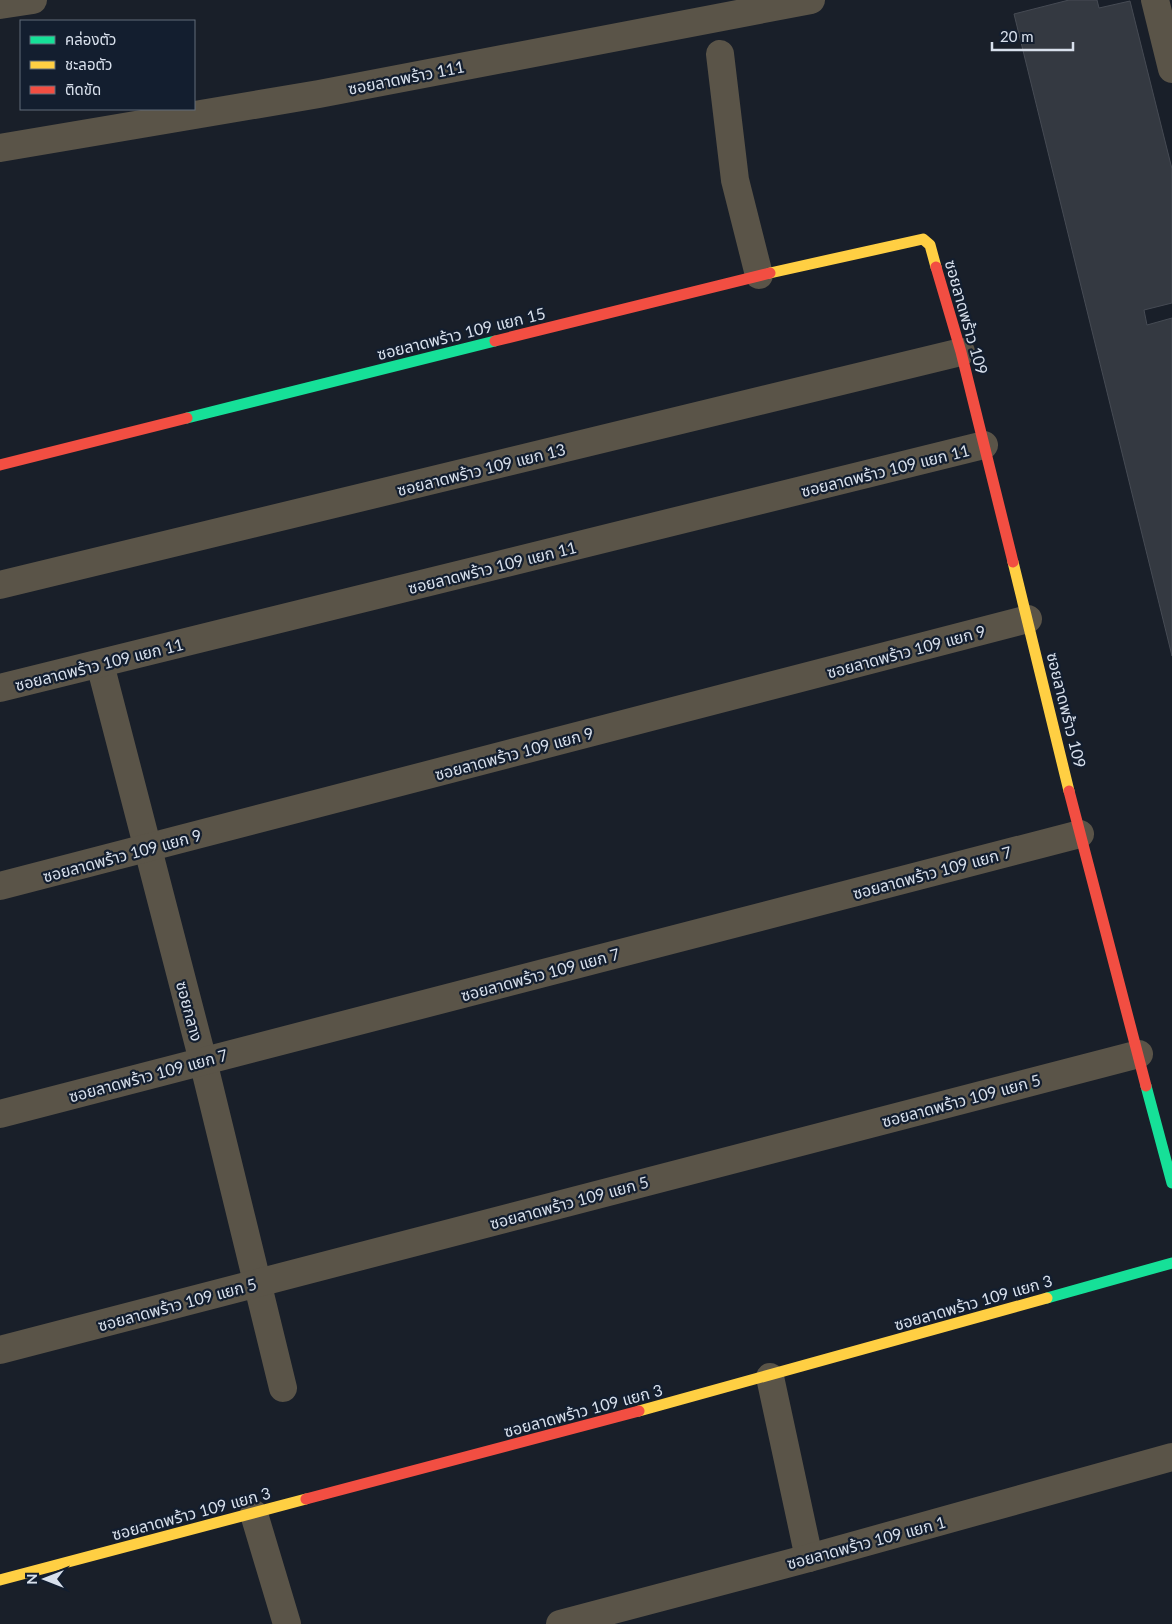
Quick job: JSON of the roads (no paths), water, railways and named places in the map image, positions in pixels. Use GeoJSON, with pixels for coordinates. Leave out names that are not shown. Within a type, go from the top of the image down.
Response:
{"type":"FeatureCollection","features":[{"type":"Feature","properties":{"kind":"street"},"geometry":{"type":"LineString","coordinates":[[0,5],[33,0]]}},
{"type":"Feature","properties":{"kind":"street","name":"ซอยลาดพร้าว 111"},"geometry":{"type":"LineString","coordinates":[[0,148],[319,94],[811,0]]}},
{"type":"Feature","properties":{"kind":"street"},"geometry":{"type":"LineString","coordinates":[[1155,0],[1172,69]]}},
{"type":"Feature","properties":{"kind":"street"},"geometry":{"type":"LineString","coordinates":[[720,54],[735,180],[759,275]]}},
{"type":"Feature","properties":{"kind":"street","name":"ซอยลาดพร้าว 109 แยก 15"},"geometry":{"type":"LineString","coordinates":[[0,465],[759,275],[914,240],[923,239],[930,244]]}},
{"type":"Feature","properties":{"kind":"street","name":"ซอยลาดพร้าว 109"},"geometry":{"type":"LineString","coordinates":[[930,244],[961,352],[1080,834],[1172,1183]]}},
{"type":"Feature","properties":{"kind":"street","name":"ซอยลาดพร้าว 109 แยก 13"},"geometry":{"type":"LineString","coordinates":[[0,585],[961,352]]}},
{"type":"Feature","properties":{"kind":"street","name":"ซอยลาดพร้าว 109 แยก 11"},"geometry":{"type":"LineString","coordinates":[[0,688],[984,445]]}},
{"type":"Feature","properties":{"kind":"street","name":"ซอยลาดพร้าว 109 แยก 9"},"geometry":{"type":"LineString","coordinates":[[0,886],[1028,619]]}},
{"type":"Feature","properties":{"kind":"street","name":"ซอยกลาง"},"geometry":{"type":"LineString","coordinates":[[100,664],[204,1061],[256,1284],[283,1388]]}},
{"type":"Feature","properties":{"kind":"street","name":"ซอยลาดพร้าว 109 แยก 7"},"geometry":{"type":"LineString","coordinates":[[0,1114],[1080,834]]}},
{"type":"Feature","properties":{"kind":"street","name":"ซอยลาดพร้าว 109 แยก 5"},"geometry":{"type":"LineString","coordinates":[[0,1350],[1139,1054]]}},
{"type":"Feature","properties":{"kind":"street","name":"ซอยลาดพร้าว 109 แยก 3"},"geometry":{"type":"LineString","coordinates":[[0,1580],[770,1377],[1172,1263]]}},
{"type":"Feature","properties":{"kind":"street"},"geometry":{"type":"LineString","coordinates":[[770,1377],[809,1558]]}},
{"type":"Feature","properties":{"kind":"street","name":"ซอยลาดพร้าว 109 แยก 1"},"geometry":{"type":"LineString","coordinates":[[560,1624],[809,1558],[1172,1457]]}},
{"type":"Feature","properties":{"kind":"street"},"geometry":{"type":"LineString","coordinates":[[254,1514],[287,1624]]}}]}
